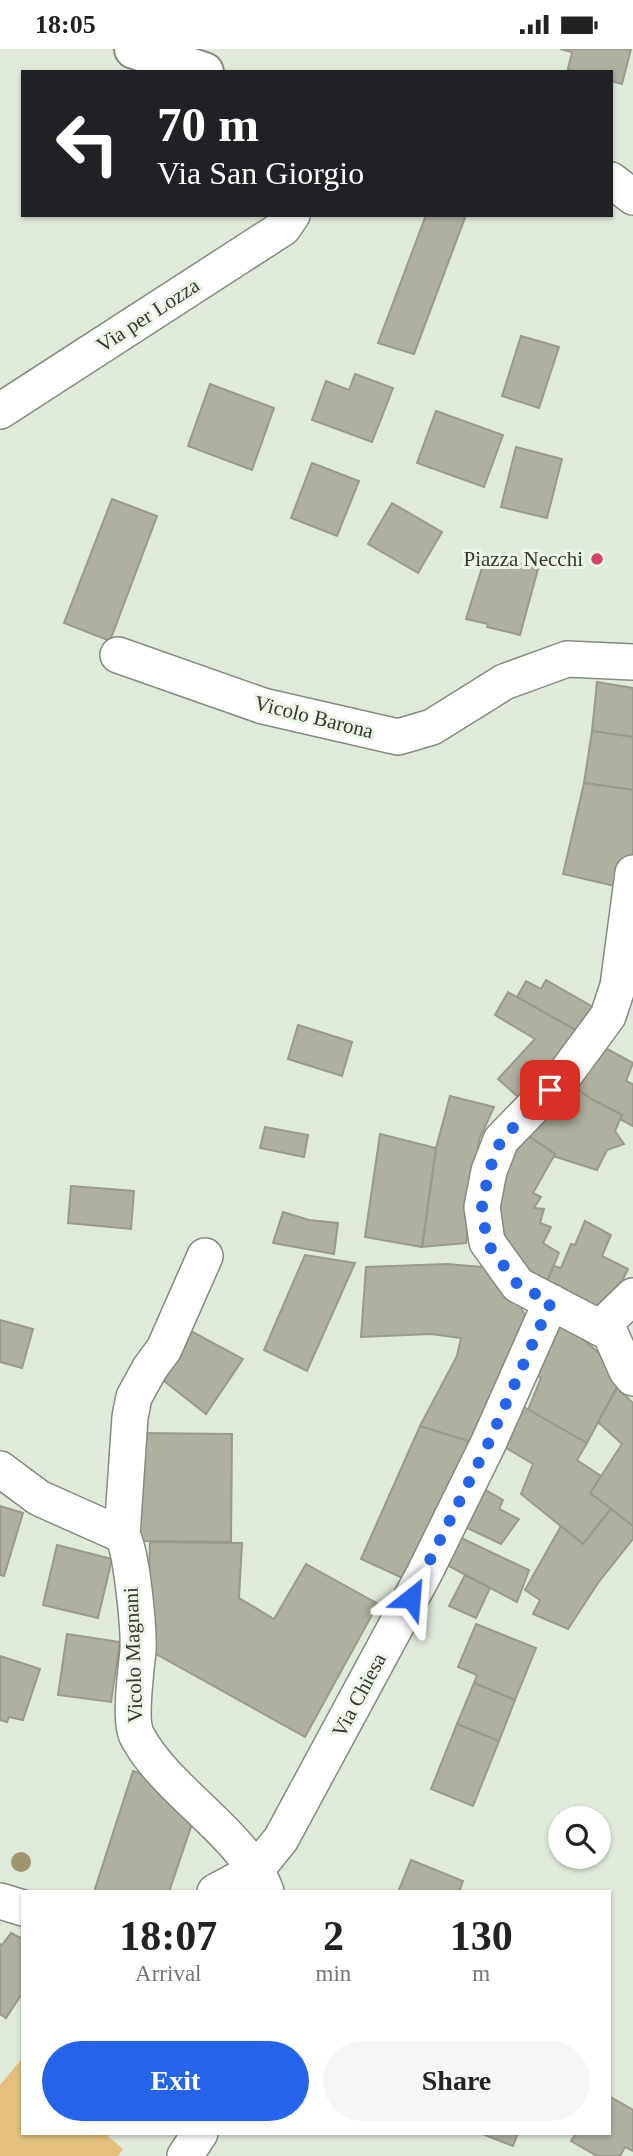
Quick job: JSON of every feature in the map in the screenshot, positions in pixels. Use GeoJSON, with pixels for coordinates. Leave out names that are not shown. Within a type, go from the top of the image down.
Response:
{"type":"FeatureCollection","features":[{"type":"Feature","properties":{"kind":"street"},"geometry":{"type":"LineString","coordinates":[[135,49],[198,70]]}},
{"type":"Feature","properties":{"kind":"street"},"geometry":{"type":"LineString","coordinates":[[613,182],[633,197]]}},
{"type":"Feature","properties":{"kind":"street","name":"Via per Lozza"},"geometry":{"type":"LineString","coordinates":[[0,411],[283,228],[291,217]]}},
{"type":"Feature","properties":{"kind":"street","name":"Vicolo Barona"},"geometry":{"type":"LineString","coordinates":[[118,655],[263,706],[398,737],[432,727],[504,682],[567,659],[633,662]]}},
{"type":"Feature","properties":{"kind":"street"},"geometry":{"type":"LineString","coordinates":[[630,1375],[610,1333],[518,1285],[487,1243],[482,1207],[489,1171],[501,1140],[566,1073],[608,1016],[618,986],[633,873]]}},
{"type":"Feature","properties":{"kind":"street","name":"Vicolo Magnani"},"geometry":{"type":"LineString","coordinates":[[205,1256],[164,1349],[134,1398],[130,1417],[122,1535],[130,1558],[138,1647],[134,1695],[136,1734],[161,1768],[224,1831],[261,1881]]}},
{"type":"Feature","properties":{"kind":"street"},"geometry":{"type":"LineString","coordinates":[[600,1328],[633,1296]]}},
{"type":"Feature","properties":{"kind":"street","name":"Via Chiesa"},"geometry":{"type":"LineString","coordinates":[[261,1881],[424,1574],[488,1444],[551,1302]]}},
{"type":"Feature","properties":{"kind":"street"},"geometry":{"type":"LineString","coordinates":[[0,1469],[39,1498],[122,1535]]}},
{"type":"Feature","properties":{"kind":"street"},"geometry":{"type":"LineString","coordinates":[[223,1890],[261,1881]]}},
{"type":"Feature","properties":{"kind":"street"},"geometry":{"type":"LineString","coordinates":[[0,1901],[21,1907]]}},
{"type":"Feature","properties":{"kind":"street"},"geometry":{"type":"LineString","coordinates":[[185,2156],[199,2135]]}},
{"type":"Feature","properties":{"kind":"shaded area"},"geometry":{"type":"Polygon","coordinates":[[[21,2062],[21,2135],[106,2135],[123,2149],[118,2156],[0,2156],[0,2085],[21,2062]]]}},
{"type":"Feature","properties":{"kind":"building"},"geometry":{"type":"Polygon","coordinates":[[[560,49],[631,49],[622,84],[613,82],[613,70],[568,69],[572,52],[560,49]]]}},
{"type":"Feature","properties":{"kind":"building"},"geometry":{"type":"Polygon","coordinates":[[[425,217],[465,217],[414,354],[378,343],[425,217]]]}},
{"type":"Feature","properties":{"kind":"building"},"geometry":{"type":"Polygon","coordinates":[[[521,336],[559,347],[539,408],[502,396],[521,336]]]}},
{"type":"Feature","properties":{"kind":"building"},"geometry":{"type":"Polygon","coordinates":[[[355,374],[393,388],[372,442],[312,420],[326,381],[349,390],[355,374]]]}},
{"type":"Feature","properties":{"kind":"building"},"geometry":{"type":"Polygon","coordinates":[[[210,384],[274,408],[252,470],[188,446],[210,384]]]}},
{"type":"Feature","properties":{"kind":"building"},"geometry":{"type":"Polygon","coordinates":[[[436,411],[503,435],[484,487],[417,463],[436,411]]]}},
{"type":"Feature","properties":{"kind":"building"},"geometry":{"type":"Polygon","coordinates":[[[516,447],[562,459],[547,518],[501,507],[516,447]]]}},
{"type":"Feature","properties":{"kind":"building"},"geometry":{"type":"Polygon","coordinates":[[[312,463],[359,481],[337,536],[291,518],[312,463]]]}},
{"type":"Feature","properties":{"kind":"building"},"geometry":{"type":"Polygon","coordinates":[[[112,499],[157,516],[110,641],[64,623],[112,499]]]}},
{"type":"Feature","properties":{"kind":"building"},"geometry":{"type":"Polygon","coordinates":[[[392,503],[442,532],[418,573],[368,544],[392,503]]]}},
{"type":"Feature","properties":{"kind":"building"},"geometry":{"type":"Polygon","coordinates":[[[486,555],[538,569],[520,635],[466,619],[486,555]]]}},
{"type":"Feature","properties":{"kind":"building"},"geometry":{"type":"Polygon","coordinates":[[[597,682],[633,688],[633,737],[592,731],[597,682]]]}},
{"type":"Feature","properties":{"kind":"building"},"geometry":{"type":"Polygon","coordinates":[[[592,731],[633,737],[633,790],[584,783],[592,731]]]}},
{"type":"Feature","properties":{"kind":"building"},"geometry":{"type":"Polygon","coordinates":[[[584,783],[633,790],[633,852],[628,889],[563,874],[584,783]]]}},
{"type":"Feature","properties":{"kind":"building"},"geometry":{"type":"Polygon","coordinates":[[[546,980],[600,1011],[588,1037],[517,997],[526,981],[541,989],[546,980]]]}},
{"type":"Feature","properties":{"kind":"building"},"geometry":{"type":"Polygon","coordinates":[[[508,992],[588,1037],[527,1105],[498,1079],[535,1039],[495,1015],[508,992]]]}},
{"type":"Feature","properties":{"kind":"building"},"geometry":{"type":"Polygon","coordinates":[[[298,1025],[352,1042],[342,1076],[288,1059],[298,1025]]]}},
{"type":"Feature","properties":{"kind":"building"},"geometry":{"type":"Polygon","coordinates":[[[598,1044],[633,1063],[626,1081],[633,1084],[633,1126],[620,1119],[622,1115],[591,1099],[572,1085],[598,1044]]]}},
{"type":"Feature","properties":{"kind":"building"},"geometry":{"type":"Polygon","coordinates":[[[567,1081],[591,1099],[622,1115],[615,1131],[624,1144],[607,1150],[597,1170],[553,1156],[555,1154],[524,1133],[567,1081]]]}},
{"type":"Feature","properties":{"kind":"building"},"geometry":{"type":"Polygon","coordinates":[[[450,1096],[494,1107],[479,1140],[466,1243],[422,1247],[436,1148],[450,1096]]]}},
{"type":"Feature","properties":{"kind":"building"},"geometry":{"type":"Polygon","coordinates":[[[265,1127],[308,1135],[304,1157],[260,1148],[265,1127]]]}},
{"type":"Feature","properties":{"kind":"building"},"geometry":{"type":"Polygon","coordinates":[[[524,1133],[555,1154],[533,1193],[541,1197],[534,1208],[544,1209],[540,1223],[551,1227],[543,1243],[559,1253],[543,1291],[491,1217],[513,1145],[524,1133]]]}},
{"type":"Feature","properties":{"kind":"building"},"geometry":{"type":"Polygon","coordinates":[[[380,1134],[436,1148],[422,1247],[365,1237],[380,1134]]]}},
{"type":"Feature","properties":{"kind":"building"},"geometry":{"type":"Polygon","coordinates":[[[71,1186],[134,1191],[131,1229],[68,1223],[71,1186]]]}},
{"type":"Feature","properties":{"kind":"building"},"geometry":{"type":"Polygon","coordinates":[[[283,1212],[309,1220],[338,1223],[334,1254],[273,1243],[283,1212]]]}},
{"type":"Feature","properties":{"kind":"building"},"geometry":{"type":"Polygon","coordinates":[[[585,1221],[611,1235],[602,1256],[628,1269],[603,1320],[543,1291],[554,1266],[561,1268],[571,1244],[575,1245],[585,1221]]]}},
{"type":"Feature","properties":{"kind":"building"},"geometry":{"type":"Polygon","coordinates":[[[305,1255],[355,1263],[307,1371],[264,1350],[305,1255]]]}},
{"type":"Feature","properties":{"kind":"building"},"geometry":{"type":"Polygon","coordinates":[[[447,1264],[494,1268],[514,1291],[531,1330],[484,1446],[420,1426],[457,1356],[461,1338],[431,1334],[361,1337],[366,1267],[447,1264]]]}},
{"type":"Feature","properties":{"kind":"building"},"geometry":{"type":"Polygon","coordinates":[[[555,1316],[624,1374],[587,1443],[528,1410],[541,1378],[527,1370],[555,1316]]]}},
{"type":"Feature","properties":{"kind":"building"},"geometry":{"type":"Polygon","coordinates":[[[0,1320],[33,1329],[22,1368],[0,1362],[0,1320]]]}},
{"type":"Feature","properties":{"kind":"building"},"geometry":{"type":"Polygon","coordinates":[[[189,1330],[243,1359],[206,1414],[159,1377],[189,1330]]]}},
{"type":"Feature","properties":{"kind":"building"},"geometry":{"type":"Polygon","coordinates":[[[617,1388],[633,1403],[633,1526],[590,1493],[622,1444],[598,1422],[617,1388]]]}},
{"type":"Feature","properties":{"kind":"building"},"geometry":{"type":"Polygon","coordinates":[[[515,1402],[587,1443],[577,1460],[601,1476],[590,1493],[611,1509],[583,1544],[521,1494],[533,1464],[496,1442],[515,1402]]]}},
{"type":"Feature","properties":{"kind":"building"},"geometry":{"type":"Polygon","coordinates":[[[420,1426],[484,1446],[409,1581],[361,1559],[420,1426]]]}},
{"type":"Feature","properties":{"kind":"building"},"geometry":{"type":"Polygon","coordinates":[[[140,1433],[232,1434],[231,1542],[139,1541],[140,1433]]]}},
{"type":"Feature","properties":{"kind":"building"},"geometry":{"type":"Polygon","coordinates":[[[480,1487],[503,1500],[499,1509],[519,1519],[501,1544],[461,1525],[480,1487]]]}},
{"type":"Feature","properties":{"kind":"building"},"geometry":{"type":"Polygon","coordinates":[[[0,1506],[23,1513],[4,1576],[0,1575],[0,1506]]]}},
{"type":"Feature","properties":{"kind":"building"},"geometry":{"type":"Polygon","coordinates":[[[611,1509],[633,1526],[633,1539],[598,1583],[568,1629],[533,1614],[540,1600],[525,1590],[561,1526],[583,1544],[611,1509]]]}},
{"type":"Feature","properties":{"kind":"building"},"geometry":{"type":"Polygon","coordinates":[[[457,1536],[529,1570],[517,1602],[445,1564],[457,1536]]]}},
{"type":"Feature","properties":{"kind":"building"},"geometry":{"type":"Polygon","coordinates":[[[150,1542],[242,1543],[239,1598],[274,1619],[306,1564],[378,1604],[305,1737],[147,1649],[150,1542]]]}},
{"type":"Feature","properties":{"kind":"building"},"geometry":{"type":"Polygon","coordinates":[[[57,1545],[112,1559],[98,1618],[43,1605],[57,1545]]]}},
{"type":"Feature","properties":{"kind":"building"},"geometry":{"type":"Polygon","coordinates":[[[465,1575],[490,1588],[476,1618],[449,1606],[465,1575]]]}},
{"type":"Feature","properties":{"kind":"building"},"geometry":{"type":"Polygon","coordinates":[[[476,1624],[536,1648],[515,1700],[474,1683],[477,1675],[458,1667],[476,1624]]]}},
{"type":"Feature","properties":{"kind":"building"},"geometry":{"type":"Polygon","coordinates":[[[67,1634],[120,1642],[111,1702],[58,1695],[67,1634]]]}},
{"type":"Feature","properties":{"kind":"building"},"geometry":{"type":"Polygon","coordinates":[[[0,1656],[40,1669],[23,1720],[9,1717],[7,1722],[0,1720],[0,1656]]]}},
{"type":"Feature","properties":{"kind":"building"},"geometry":{"type":"Polygon","coordinates":[[[474,1683],[515,1700],[499,1741],[457,1724],[474,1683]]]}},
{"type":"Feature","properties":{"kind":"building"},"geometry":{"type":"Polygon","coordinates":[[[457,1724],[499,1741],[473,1806],[431,1789],[457,1724]]]}},
{"type":"Feature","properties":{"kind":"building"},"geometry":{"type":"Polygon","coordinates":[[[133,1771],[154,1778],[195,1815],[170,1890],[95,1890],[133,1771]]]}},
{"type":"Feature","properties":{"kind":"building"},"geometry":{"type":"Polygon","coordinates":[[[411,1860],[463,1881],[460,1890],[399,1890],[411,1860]]]}},
{"type":"Feature","properties":{"kind":"building"},"geometry":{"type":"Polygon","coordinates":[[[11,1933],[21,1938],[21,1995],[6,2018],[0,2014],[0,1944],[2,1945],[11,1933]]]}},
{"type":"Feature","properties":{"kind":"building"},"geometry":{"type":"Polygon","coordinates":[[[611,2097],[633,2110],[633,2151],[625,2147],[620,2156],[597,2156],[571,2141],[575,2135],[611,2135],[611,2097]]]}},
{"type":"Feature","properties":{"kind":"building"},"geometry":{"type":"Polygon","coordinates":[[[485,2135],[517,2135],[513,2146],[485,2135]]]}},
{"type":"Feature","properties":{"kind":"place","name":"Piazza Necchi"},"geometry":{"type":"Point","coordinates":[597,559]}},
{"type":"Feature","properties":{"kind":"route"},"geometry":{"type":"LineString","coordinates":[[411,1598],[488,1444],[551,1302],[518,1285],[487,1243],[482,1207],[489,1171],[501,1140],[550,1090]]}}]}
